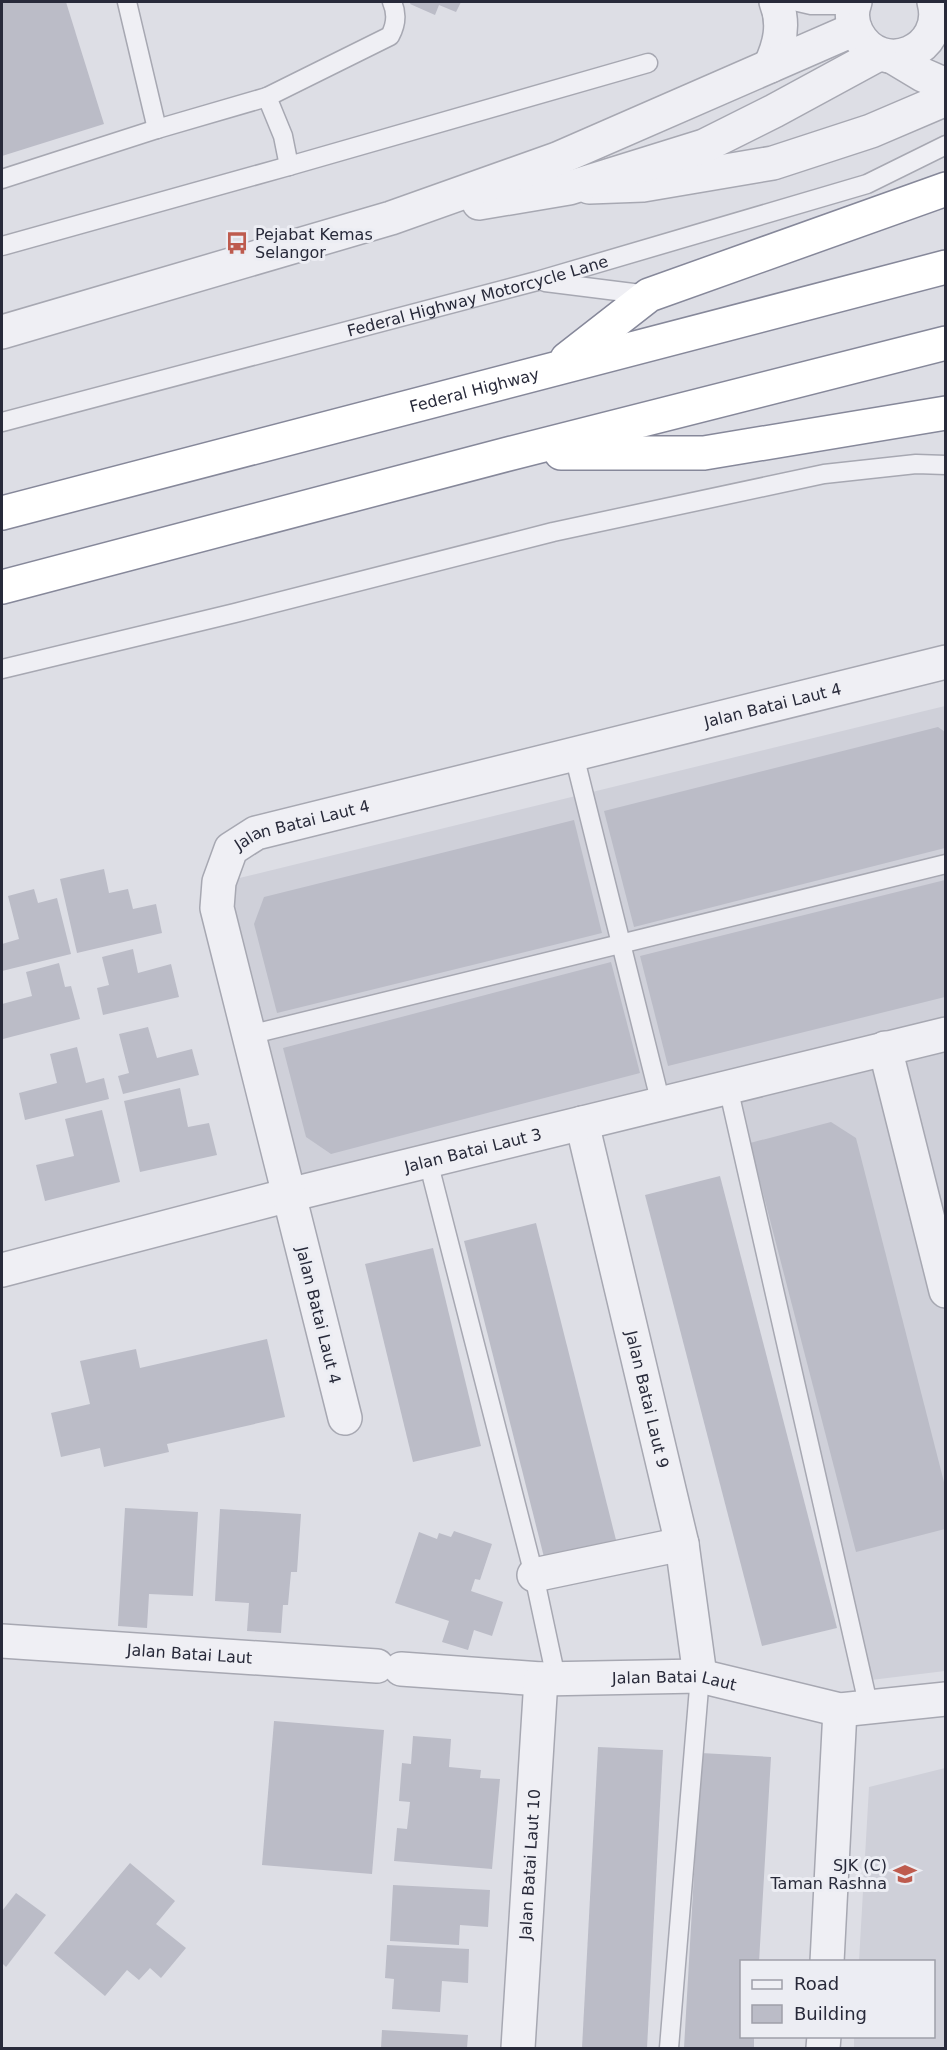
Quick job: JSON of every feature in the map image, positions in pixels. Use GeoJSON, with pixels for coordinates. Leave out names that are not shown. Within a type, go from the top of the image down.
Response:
{"type":"FeatureCollection","features":[{"type":"Feature","properties":{"kind":"highway"},"geometry":{"type":"LineString","coordinates":[[556,368],[648,295],[945,189]]}},
{"type":"Feature","properties":{"kind":"highway","name":"Federal Highway"},"geometry":{"type":"LineString","coordinates":[[2,513],[945,267]]}},
{"type":"Feature","properties":{"kind":"highway"},"geometry":{"type":"LineString","coordinates":[[2,587],[512,453],[945,343]]}},
{"type":"Feature","properties":{"kind":"highway"},"geometry":{"type":"LineString","coordinates":[[512,453],[704,453],[945,413]]}},
{"type":"Feature","properties":{"kind":"street"},"geometry":{"type":"LineString","coordinates":[[770,66],[778,49],[781,31],[780,12],[776,2]]}},
{"type":"Feature","properties":{"kind":"street"},"geometry":{"type":"LineString","coordinates":[[2,332],[391,218],[557,159],[770,66],[855,12],[869,48],[945,85]]}},
{"type":"Feature","properties":{"kind":"street"},"geometry":{"type":"LineString","coordinates":[[569,188],[704,146],[886,55],[915,51],[931,35],[938,19]]}},
{"type":"Feature","properties":{"kind":"street"},"geometry":{"type":"LineString","coordinates":[[391,218],[569,188],[643,185],[773,163],[871,131],[945,99]]}},
{"type":"Feature","properties":{"kind":"street","name":"Jalan Batai Laut 4"},"geometry":{"type":"LineString","coordinates":[[345,1418],[217,908],[219,882],[231,849],[256,833],[945,662]]}},
{"type":"Feature","properties":{"kind":"street","name":"Jalan Batai Laut 3"},"geometry":{"type":"LineString","coordinates":[[2,1270],[289,1195],[945,1034]]}},
{"type":"Feature","properties":{"kind":"street"},"geometry":{"type":"LineString","coordinates":[[885,1048],[937,1224],[945,1291]]}},
{"type":"Feature","properties":{"kind":"street","name":"Jalan Batai Laut 9"},"geometry":{"type":"LineString","coordinates":[[582,1123],[682,1544],[700,1676]]}},
{"type":"Feature","properties":{"kind":"street"},"geometry":{"type":"LineString","coordinates":[[534,1575],[682,1544]]}},
{"type":"Feature","properties":{"kind":"street","name":"Jalan Batai Laut"},"geometry":{"type":"LineString","coordinates":[[2,1641],[549,1678],[700,1676],[855,1709],[945,1698]]}},
{"type":"Feature","properties":{"kind":"street","name":"Jalan Batai Laut 10"},"geometry":{"type":"LineString","coordinates":[[518,2049],[549,1678]]}},
{"type":"Feature","properties":{"kind":"street"},"geometry":{"type":"LineString","coordinates":[[827,1960],[855,1709]]}},
{"type":"Feature","properties":{"kind":"lane"},"geometry":{"type":"LineString","coordinates":[[127,2],[156,129]]}},
{"type":"Feature","properties":{"kind":"lane"},"geometry":{"type":"LineString","coordinates":[[2,179],[156,129],[267,97],[390,36],[395,26],[395,8],[392,2]]}},
{"type":"Feature","properties":{"kind":"lane"},"geometry":{"type":"LineString","coordinates":[[798,2],[855,12]]}},
{"type":"Feature","properties":{"kind":"lane"},"geometry":{"type":"LineString","coordinates":[[2,246],[648,63]]}},
{"type":"Feature","properties":{"kind":"lane"},"geometry":{"type":"LineString","coordinates":[[267,97],[283,136],[289,166]]}},
{"type":"Feature","properties":{"kind":"lane","name":"Federal Highway Motorcycle Lane"},"geometry":{"type":"LineString","coordinates":[[2,422],[537,281],[867,184],[945,145]]}},
{"type":"Feature","properties":{"kind":"lane"},"geometry":{"type":"LineString","coordinates":[[537,281],[648,295]]}},
{"type":"Feature","properties":{"kind":"lane"},"geometry":{"type":"LineString","coordinates":[[2,669],[587,525],[824,474],[916,464],[945,465]]}},
{"type":"Feature","properties":{"kind":"lane"},"geometry":{"type":"LineString","coordinates":[[574,754],[661,1104]]}},
{"type":"Feature","properties":{"kind":"lane"},"geometry":{"type":"LineString","coordinates":[[249,1035],[945,864]]}},
{"type":"Feature","properties":{"kind":"lane"},"geometry":{"type":"LineString","coordinates":[[728,1087],[855,1709]]}},
{"type":"Feature","properties":{"kind":"lane"},"geometry":{"type":"LineString","coordinates":[[428,1161],[534,1575],[549,1678]]}},
{"type":"Feature","properties":{"kind":"lane"},"geometry":{"type":"LineString","coordinates":[[669,2049],[700,1676]]}},
{"type":"Feature","properties":{"kind":"shaded area"},"geometry":{"type":"Polygon","coordinates":[[[945,706],[945,1671],[871,1680],[731,1075],[299,1180],[230,905],[231,880],[945,706]]]}},
{"type":"Feature","properties":{"kind":"shaded area","name":"SJK (C) Taman Rashna"},"geometry":{"type":"Polygon","coordinates":[[[945,1768],[945,2048],[854,2048],[854,2038],[935,2038],[935,1960],[859,1960],[869,1787],[945,1768]]]}},
{"type":"Feature","properties":{"kind":"building"},"geometry":{"type":"Polygon","coordinates":[[[2,2],[66,2],[104,124],[2,156],[2,2]]]}},
{"type":"Feature","properties":{"kind":"building"},"geometry":{"type":"Polygon","coordinates":[[[411,2],[461,2],[456,12],[439,5],[435,15],[410,4],[411,2]]]}},
{"type":"Feature","properties":{"kind":"building"},"geometry":{"type":"Polygon","coordinates":[[[938,727],[945,732],[945,848],[634,927],[604,811],[938,727]]]}},
{"type":"Feature","properties":{"kind":"building"},"geometry":{"type":"Polygon","coordinates":[[[574,820],[602,933],[277,1013],[254,924],[264,897],[574,820]]]}},
{"type":"Feature","properties":{"kind":"building"},"geometry":{"type":"Polygon","coordinates":[[[104,869],[109,893],[128,889],[133,909],[156,904],[162,933],[77,953],[60,879],[104,869]]]}},
{"type":"Feature","properties":{"kind":"building"},"geometry":{"type":"Polygon","coordinates":[[[945,880],[945,997],[668,1066],[640,956],[945,880]]]}},
{"type":"Feature","properties":{"kind":"building"},"geometry":{"type":"Polygon","coordinates":[[[34,889],[38,903],[57,898],[71,954],[2,971],[2,944],[19,939],[8,896],[34,889]]]}},
{"type":"Feature","properties":{"kind":"building"},"geometry":{"type":"Polygon","coordinates":[[[133,949],[138,973],[171,964],[179,997],[103,1015],[97,988],[109,985],[102,957],[133,949]]]}},
{"type":"Feature","properties":{"kind":"building"},"geometry":{"type":"Polygon","coordinates":[[[611,962],[640,1073],[331,1154],[306,1137],[283,1048],[611,962]]]}},
{"type":"Feature","properties":{"kind":"building"},"geometry":{"type":"Polygon","coordinates":[[[59,963],[65,987],[71,986],[80,1019],[3,1039],[2,1004],[32,996],[26,972],[59,963]]]}},
{"type":"Feature","properties":{"kind":"building"},"geometry":{"type":"Polygon","coordinates":[[[148,1027],[157,1058],[192,1049],[199,1075],[123,1094],[118,1076],[129,1073],[119,1034],[148,1027]]]}},
{"type":"Feature","properties":{"kind":"building"},"geometry":{"type":"Polygon","coordinates":[[[77,1047],[86,1083],[104,1078],[109,1099],[25,1120],[19,1093],[57,1083],[50,1054],[77,1047]]]}},
{"type":"Feature","properties":{"kind":"building"},"geometry":{"type":"Polygon","coordinates":[[[180,1088],[188,1127],[209,1123],[217,1155],[140,1172],[124,1101],[180,1088]]]}},
{"type":"Feature","properties":{"kind":"building"},"geometry":{"type":"Polygon","coordinates":[[[102,1110],[120,1182],[45,1201],[36,1165],[74,1156],[65,1119],[102,1110]]]}},
{"type":"Feature","properties":{"kind":"building"},"geometry":{"type":"Polygon","coordinates":[[[831,1122],[856,1138],[945,1486],[945,1529],[856,1552],[750,1143],[831,1122]]]}},
{"type":"Feature","properties":{"kind":"building"},"geometry":{"type":"Polygon","coordinates":[[[720,1176],[837,1628],[762,1646],[645,1195],[720,1176]]]}},
{"type":"Feature","properties":{"kind":"building"},"geometry":{"type":"Polygon","coordinates":[[[536,1223],[617,1544],[545,1561],[464,1241],[536,1223]]]}},
{"type":"Feature","properties":{"kind":"building"},"geometry":{"type":"Polygon","coordinates":[[[433,1248],[481,1446],[413,1462],[365,1264],[433,1248]]]}},
{"type":"Feature","properties":{"kind":"building"},"geometry":{"type":"Polygon","coordinates":[[[267,1339],[285,1417],[167,1444],[169,1452],[104,1467],[100,1448],[61,1457],[51,1413],[90,1404],[80,1361],[136,1349],[140,1368],[267,1339]]]}},
{"type":"Feature","properties":{"kind":"building"},"geometry":{"type":"Polygon","coordinates":[[[125,1508],[198,1512],[193,1596],[149,1594],[147,1628],[118,1626],[125,1508]]]}},
{"type":"Feature","properties":{"kind":"building"},"geometry":{"type":"Polygon","coordinates":[[[220,1509],[301,1514],[297,1572],[291,1572],[288,1605],[283,1605],[281,1633],[247,1631],[249,1603],[215,1601],[220,1509]]]}},
{"type":"Feature","properties":{"kind":"building"},"geometry":{"type":"Polygon","coordinates":[[[454,1531],[492,1544],[480,1580],[475,1579],[471,1591],[503,1602],[492,1636],[474,1630],[468,1650],[442,1642],[449,1621],[395,1603],[419,1532],[437,1539],[439,1533],[451,1537],[454,1531]]]}},
{"type":"Feature","properties":{"kind":"building"},"geometry":{"type":"Polygon","coordinates":[[[274,1721],[384,1730],[372,1874],[262,1865],[274,1721]]]}},
{"type":"Feature","properties":{"kind":"building"},"geometry":{"type":"Polygon","coordinates":[[[413,1736],[451,1739],[449,1767],[481,1770],[480,1778],[500,1779],[492,1869],[394,1861],[397,1828],[407,1829],[410,1802],[399,1801],[402,1763],[411,1764],[413,1736]]]}},
{"type":"Feature","properties":{"kind":"building"},"geometry":{"type":"Polygon","coordinates":[[[598,1747],[663,1750],[647,2048],[582,2048],[598,1747]]]}},
{"type":"Feature","properties":{"kind":"building"},"geometry":{"type":"Polygon","coordinates":[[[701,1753],[771,1757],[759,1960],[740,1960],[740,2038],[754,2038],[754,2048],[684,2048],[701,1753]]]}},
{"type":"Feature","properties":{"kind":"building"},"geometry":{"type":"Polygon","coordinates":[[[130,1863],[175,1901],[156,1924],[186,1948],[161,1978],[150,1968],[139,1980],[127,1970],[105,1996],[54,1953],[130,1863]]]}},
{"type":"Feature","properties":{"kind":"building"},"geometry":{"type":"Polygon","coordinates":[[[393,1885],[490,1890],[488,1927],[460,1925],[459,1945],[390,1941],[393,1885]]]}},
{"type":"Feature","properties":{"kind":"building"},"geometry":{"type":"Polygon","coordinates":[[[16,1893],[46,1915],[6,1967],[2,1963],[2,1911],[16,1893]]]}},
{"type":"Feature","properties":{"kind":"building"},"geometry":{"type":"Polygon","coordinates":[[[387,1945],[469,1949],[468,1983],[442,1981],[440,2012],[392,2009],[394,1979],[385,1978],[387,1945]]]}},
{"type":"Feature","properties":{"kind":"building"},"geometry":{"type":"Polygon","coordinates":[[[382,2030],[468,2035],[467,2048],[381,2048],[382,2030]]]}},
{"type":"Feature","properties":{"kind":"place","name":"Pejabat Kemas Selangor"},"geometry":{"type":"Point","coordinates":[237,243]}},
{"type":"Feature","properties":{"kind":"place","name":"SJK (C) Taman Rashna"},"geometry":{"type":"Point","coordinates":[905,1874]}}]}
